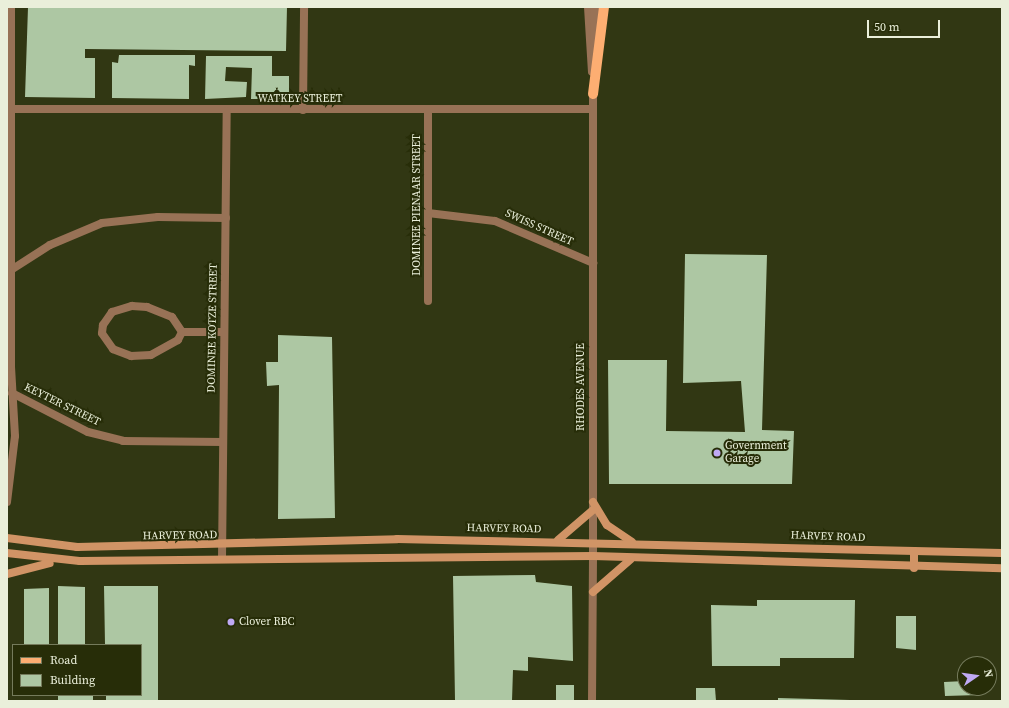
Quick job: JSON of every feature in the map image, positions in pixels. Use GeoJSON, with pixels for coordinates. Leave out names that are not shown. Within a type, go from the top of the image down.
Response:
{"type":"FeatureCollection","features":[{"type":"Feature","properties":{"kind":"main road"},"geometry":{"type":"LineString","coordinates":[[593,94],[604,7]]}},
{"type":"Feature","properties":{"kind":"main road"},"geometry":{"type":"LineString","coordinates":[[557,541],[593,506],[607,525],[633,543]]}},
{"type":"Feature","properties":{"kind":"main road","name":"HARVEY ROAD"},"geometry":{"type":"LineString","coordinates":[[7,538],[77,547],[222,546],[350,539],[593,541],[1002,553]]}},
{"type":"Feature","properties":{"kind":"main road"},"geometry":{"type":"LineString","coordinates":[[914,551],[914,568]]}},
{"type":"Feature","properties":{"kind":"main road"},"geometry":{"type":"LineString","coordinates":[[7,553],[59,561],[593,556],[631,559],[914,568],[1002,568]]}},
{"type":"Feature","properties":{"kind":"main road"},"geometry":{"type":"LineString","coordinates":[[593,592],[631,559]]}},
{"type":"Feature","properties":{"kind":"main road"},"geometry":{"type":"LineString","coordinates":[[7,574],[59,561]]}},
{"type":"Feature","properties":{"kind":"street"},"geometry":{"type":"LineString","coordinates":[[7,502],[14,455],[9,284],[11,270],[9,109],[11,7]]}},
{"type":"Feature","properties":{"kind":"street"},"geometry":{"type":"LineString","coordinates":[[303,110],[304,7]]}},
{"type":"Feature","properties":{"kind":"street","name":"RHODES AVENUE"},"geometry":{"type":"LineString","coordinates":[[588,7],[593,94],[592,701]]}},
{"type":"Feature","properties":{"kind":"street","name":"RHODES AVENUE"},"geometry":{"type":"LineString","coordinates":[[592,72],[595,7]]}},
{"type":"Feature","properties":{"kind":"street","name":"WATKEY STREET"},"geometry":{"type":"LineString","coordinates":[[9,109],[227,111],[593,109]]}},
{"type":"Feature","properties":{"kind":"street","name":"DOMINEE PIENAAR STREET"},"geometry":{"type":"LineString","coordinates":[[428,109],[428,301]]}},
{"type":"Feature","properties":{"kind":"street","name":"DOMINEE KOTZE STREET"},"geometry":{"type":"LineString","coordinates":[[222,559],[227,111]]}},
{"type":"Feature","properties":{"kind":"street","name":"SWISS STREET"},"geometry":{"type":"LineString","coordinates":[[428,213],[495,221],[593,263]]}},
{"type":"Feature","properties":{"kind":"street"},"geometry":{"type":"LineString","coordinates":[[11,270],[50,245],[102,224],[158,217],[226,218]]}},
{"type":"Feature","properties":{"kind":"street"},"geometry":{"type":"LineString","coordinates":[[122,307],[147,307],[172,317],[182,332],[178,340],[162,353],[131,356],[113,349],[106,342],[103,325],[112,312],[122,307]]}},
{"type":"Feature","properties":{"kind":"street"},"geometry":{"type":"LineString","coordinates":[[182,332],[224,332]]}},
{"type":"Feature","properties":{"kind":"street"},"geometry":{"type":"LineString","coordinates":[[7,407],[12,396]]}},
{"type":"Feature","properties":{"kind":"street","name":"KEYTER STREET"},"geometry":{"type":"LineString","coordinates":[[12,396],[88,432],[117,440],[223,442]]}},
{"type":"Feature","properties":{"kind":"building"},"geometry":{"type":"Polygon","coordinates":[[[28,7],[287,7],[286,51],[85,49],[85,58],[95,58],[95,98],[25,97],[28,7]]]}},
{"type":"Feature","properties":{"kind":"building"},"geometry":{"type":"Polygon","coordinates":[[[119,55],[195,55],[195,66],[189,65],[189,99],[112,98],[112,62],[118,63],[119,55]]]}},
{"type":"Feature","properties":{"kind":"building"},"geometry":{"type":"Polygon","coordinates":[[[206,56],[272,56],[272,76],[289,76],[289,99],[251,99],[252,68],[226,67],[225,81],[247,82],[246,97],[205,99],[206,56]]]}},
{"type":"Feature","properties":{"kind":"building"},"geometry":{"type":"Polygon","coordinates":[[[685,254],[767,255],[762,430],[794,431],[792,484],[609,484],[608,360],[667,360],[666,431],[745,432],[741,381],[683,383],[685,254]]]}},
{"type":"Feature","properties":{"kind":"building"},"geometry":{"type":"Polygon","coordinates":[[[278,335],[332,337],[335,518],[278,519],[279,385],[267,386],[266,362],[278,362],[278,335]]]}},
{"type":"Feature","properties":{"kind":"building"},"geometry":{"type":"Polygon","coordinates":[[[535,575],[536,582],[572,586],[573,661],[528,657],[528,671],[513,670],[512,701],[455,701],[453,576],[535,575]]]}},
{"type":"Feature","properties":{"kind":"building"},"geometry":{"type":"Polygon","coordinates":[[[58,586],[85,587],[85,644],[58,644],[58,586]]]}},
{"type":"Feature","properties":{"kind":"building"},"geometry":{"type":"Polygon","coordinates":[[[104,586],[158,586],[158,701],[106,701],[106,696],[142,696],[142,644],[105,644],[104,586]]]}},
{"type":"Feature","properties":{"kind":"building"},"geometry":{"type":"Polygon","coordinates":[[[49,588],[49,644],[24,644],[24,589],[49,588]]]}},
{"type":"Feature","properties":{"kind":"building"},"geometry":{"type":"Polygon","coordinates":[[[757,600],[855,600],[854,658],[780,658],[780,666],[712,666],[711,605],[757,606],[757,600]]]}},
{"type":"Feature","properties":{"kind":"building"},"geometry":{"type":"Polygon","coordinates":[[[896,616],[916,616],[916,650],[896,648],[896,616]]]}},
{"type":"Feature","properties":{"kind":"building"},"geometry":{"type":"Polygon","coordinates":[[[957,681],[957,696],[945,696],[944,682],[957,681]]]}},
{"type":"Feature","properties":{"kind":"building"},"geometry":{"type":"Polygon","coordinates":[[[556,685],[574,685],[574,701],[556,701],[556,685]]]}},
{"type":"Feature","properties":{"kind":"building"},"geometry":{"type":"Polygon","coordinates":[[[696,688],[715,688],[716,701],[696,701],[696,688]]]}},
{"type":"Feature","properties":{"kind":"building"},"geometry":{"type":"Polygon","coordinates":[[[58,696],[93,696],[93,701],[58,701],[58,696]]]}},
{"type":"Feature","properties":{"kind":"building"},"geometry":{"type":"Polygon","coordinates":[[[778,698],[850,700],[850,701],[778,701],[778,698]]]}},
{"type":"Feature","properties":{"kind":"place","name":"Government Garage"},"geometry":{"type":"Point","coordinates":[717,453]}},
{"type":"Feature","properties":{"kind":"place","name":"Clover RBC"},"geometry":{"type":"Point","coordinates":[231,622]}}]}
